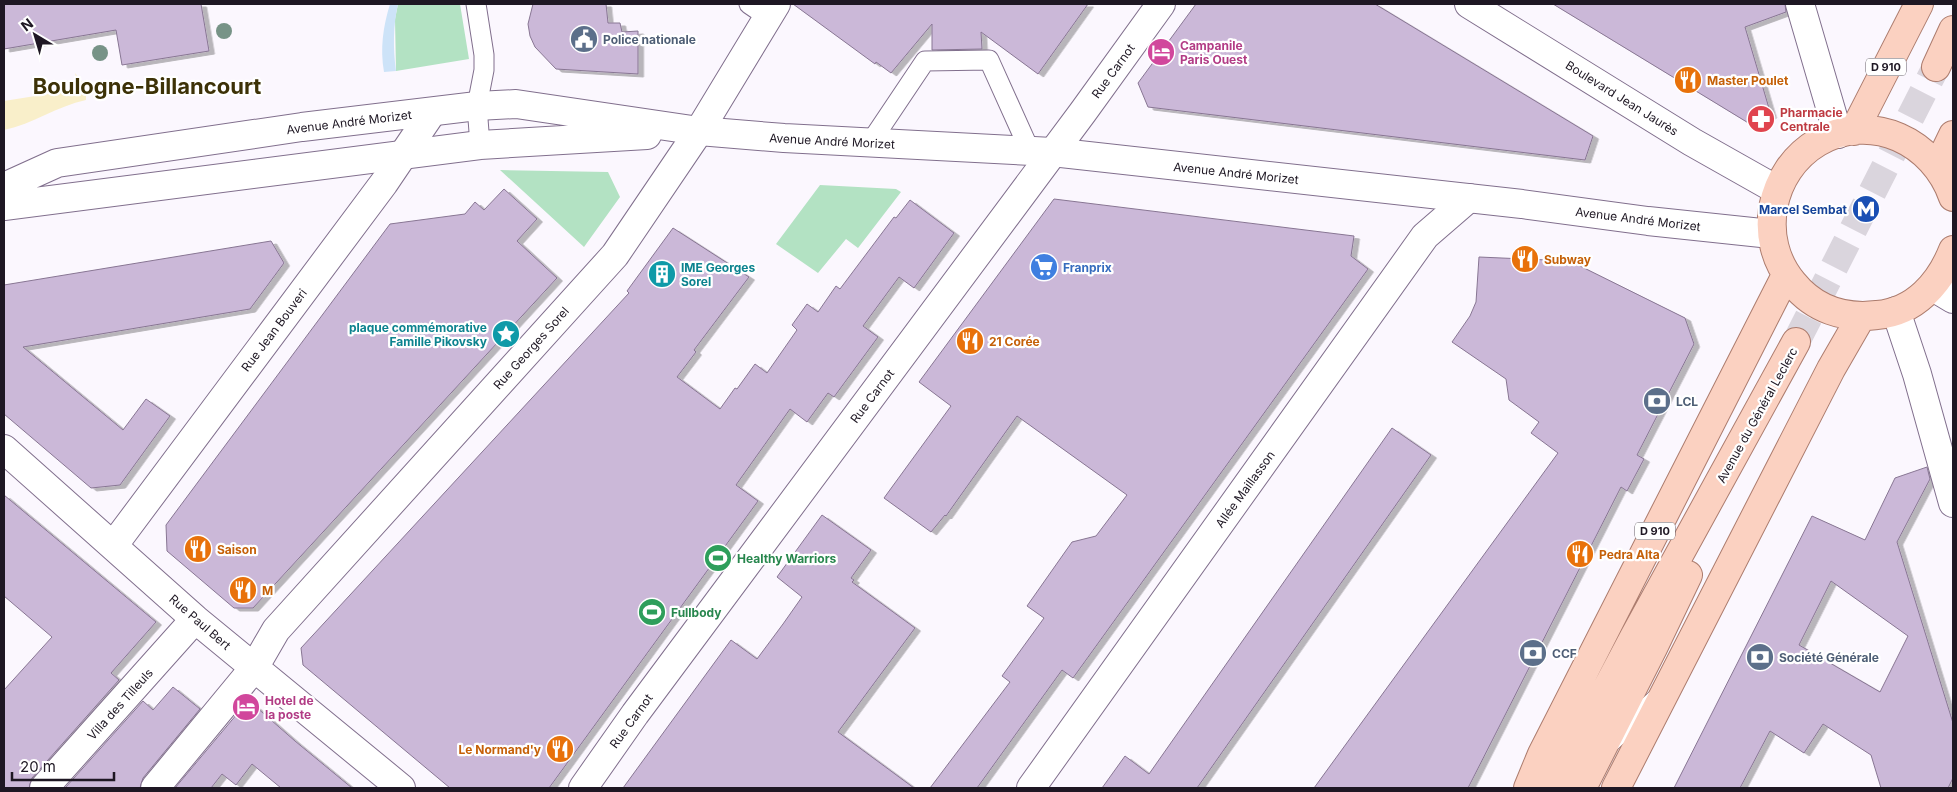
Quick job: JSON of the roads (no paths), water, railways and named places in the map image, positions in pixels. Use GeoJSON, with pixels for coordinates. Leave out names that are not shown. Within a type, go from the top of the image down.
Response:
{"type":"FeatureCollection","features":[{"type":"Feature","properties":{"kind":"main road","name":"D 910"},"geometry":{"type":"LineString","coordinates":[[1846,132],[1919,4]]}},
{"type":"Feature","properties":{"kind":"main road"},"geometry":{"type":"LineString","coordinates":[[1953,30],[1936,67],[1953,36]]}},
{"type":"Feature","properties":{"kind":"main road"},"geometry":{"type":"LineString","coordinates":[[1948,183],[1921,150],[1900,138],[1878,131],[1846,132],[1819,142],[1801,155],[1787,171],[1777,190],[1771,212],[1771,234],[1776,256],[1786,275],[1800,292],[1819,305],[1839,314],[1861,317],[1884,315],[1896,311],[1920,298],[1943,293],[1946,268],[1953,250]]}},
{"type":"Feature","properties":{"kind":"main road"},"geometry":{"type":"LineString","coordinates":[[1948,183],[1953,135]]}},
{"type":"Feature","properties":{"kind":"main road","name":"D 910"},"geometry":{"type":"LineString","coordinates":[[1528,788],[1542,754],[1786,275]]}},
{"type":"Feature","properties":{"kind":"main road"},"geometry":{"type":"LineString","coordinates":[[1616,788],[1831,369],[1861,317]]}},
{"type":"Feature","properties":{"kind":"main road","name":"Avenue du Général Leclerc"},"geometry":{"type":"LineString","coordinates":[[1554,788],[1634,637],[1796,342],[1653,648],[1582,788]]}},
{"type":"Feature","properties":{"kind":"street","name":"Rue Carnot"},"geometry":{"type":"LineString","coordinates":[[583,788],[1041,152],[1161,4]]}},
{"type":"Feature","properties":{"kind":"street","name":"Boulevard Jean Jaurès"},"geometry":{"type":"LineString","coordinates":[[1469,4],[1692,142],[1777,190]]}},
{"type":"Feature","properties":{"kind":"street"},"geometry":{"type":"LineString","coordinates":[[1800,4],[1846,132]]}},
{"type":"Feature","properties":{"kind":"street","name":"Rue Georges Sorel"},"geometry":{"type":"LineString","coordinates":[[155,788],[254,668],[276,630],[615,255],[699,131],[764,8]]}},
{"type":"Feature","properties":{"kind":"street","name":"Avenue André Morizet"},"geometry":{"type":"LineString","coordinates":[[4,187],[57,163],[302,127],[477,106],[516,104],[699,131],[1041,152],[1469,198],[1648,221],[1771,234]]}},
{"type":"Feature","properties":{"kind":"street","name":"Rue Jean Bouveri"},"geometry":{"type":"LineString","coordinates":[[113,546],[405,154],[432,112]]}},
{"type":"Feature","properties":{"kind":"street","name":"Avenue André Morizet"},"geometry":{"type":"LineString","coordinates":[[4,206],[480,145],[699,131]]}},
{"type":"Feature","properties":{"kind":"street","name":"Allée Maillasson"},"geometry":{"type":"LineString","coordinates":[[1031,788],[1425,236],[1469,198]]}},
{"type":"Feature","properties":{"kind":"street"},"geometry":{"type":"LineString","coordinates":[[1896,311],[1953,503]]}},
{"type":"Feature","properties":{"kind":"street","name":"Rue Paul Bert"},"geometry":{"type":"LineString","coordinates":[[4,449],[195,619],[254,668],[373,780],[401,788]]}},
{"type":"Feature","properties":{"kind":"street","name":"Villa des Tilleuls"},"geometry":{"type":"LineString","coordinates":[[44,788],[195,619]]}},
{"type":"Feature","properties":{"kind":"lane"},"geometry":{"type":"LineString","coordinates":[[476,4],[484,55],[484,70],[477,106],[480,145]]}},
{"type":"Feature","properties":{"kind":"lane"},"geometry":{"type":"LineString","coordinates":[[870,143],[925,61],[989,60],[1041,152]]}},
{"type":"Feature","properties":{"kind":"lane"},"geometry":{"type":"LineString","coordinates":[[1602,750],[1665,691]]}},
{"type":"Feature","properties":{"kind":"water"},"geometry":{"type":"Polygon","coordinates":[[[390,4],[398,4],[394,37],[396,71],[384,72],[383,38],[390,4]]]}},
{"type":"Feature","properties":{"kind":"tunnel"},"geometry":{"type":"LineString","coordinates":[[1796,342],[1936,67]]}},
{"type":"Feature","properties":{"kind":"place","name":"Police nationale"},"geometry":{"type":"Point","coordinates":[584,39]}},
{"type":"Feature","properties":{"kind":"place","name":"Campanile Paris Ouest"},"geometry":{"type":"Point","coordinates":[1161,52]}},
{"type":"Feature","properties":{"kind":"place","name":"Master Poulet"},"geometry":{"type":"Point","coordinates":[1688,80]}},
{"type":"Feature","properties":{"kind":"place","name":"Pharmacie Centrale"},"geometry":{"type":"Point","coordinates":[1761,119]}},
{"type":"Feature","properties":{"kind":"place","name":"Marcel Sembat"},"geometry":{"type":"Point","coordinates":[1866,209]}},
{"type":"Feature","properties":{"kind":"place","name":"Subway"},"geometry":{"type":"Point","coordinates":[1525,259]}},
{"type":"Feature","properties":{"kind":"place","name":"Franprix"},"geometry":{"type":"Point","coordinates":[1044,267]}},
{"type":"Feature","properties":{"kind":"place","name":"IME Georges Sorel"},"geometry":{"type":"Point","coordinates":[662,274]}},
{"type":"Feature","properties":{"kind":"place","name":"plaque commémorative Famille Pikovsky"},"geometry":{"type":"Point","coordinates":[506,334]}},
{"type":"Feature","properties":{"kind":"place","name":"21 Corée"},"geometry":{"type":"Point","coordinates":[970,341]}},
{"type":"Feature","properties":{"kind":"place","name":"LCL"},"geometry":{"type":"Point","coordinates":[1657,401]}},
{"type":"Feature","properties":{"kind":"place","name":"Saison"},"geometry":{"type":"Point","coordinates":[198,549]}},
{"type":"Feature","properties":{"kind":"place","name":"Pedra Alta"},"geometry":{"type":"Point","coordinates":[1580,554]}},
{"type":"Feature","properties":{"kind":"place","name":"Healthy Warriors"},"geometry":{"type":"Point","coordinates":[718,558]}},
{"type":"Feature","properties":{"kind":"place","name":"M"},"geometry":{"type":"Point","coordinates":[243,590]}},
{"type":"Feature","properties":{"kind":"place","name":"Fullbody"},"geometry":{"type":"Point","coordinates":[652,612]}},
{"type":"Feature","properties":{"kind":"place","name":"CCF"},"geometry":{"type":"Point","coordinates":[1533,653]}},
{"type":"Feature","properties":{"kind":"place","name":"Société Générale"},"geometry":{"type":"Point","coordinates":[1760,657]}},
{"type":"Feature","properties":{"kind":"place","name":"Hotel de la poste"},"geometry":{"type":"Point","coordinates":[246,707]}},
{"type":"Feature","properties":{"kind":"place","name":"Le Normand'y"},"geometry":{"type":"Point","coordinates":[560,749]}},
{"type":"Feature","properties":{"kind":"district","name":"Boulogne-Billancourt"},"geometry":{"type":"Point","coordinates":[147,86]}}]}
